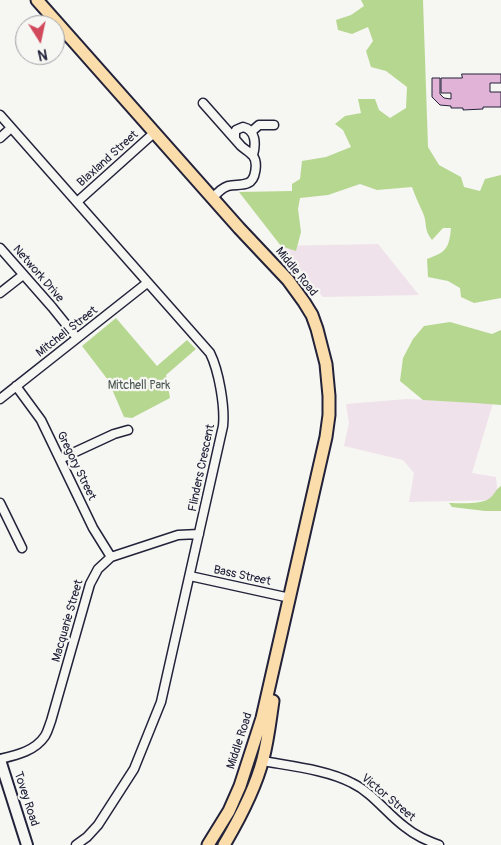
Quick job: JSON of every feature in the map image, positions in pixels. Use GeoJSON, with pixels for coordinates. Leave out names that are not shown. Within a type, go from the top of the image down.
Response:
{"type":"FeatureCollection","features":[{"type":"Feature","properties":{"kind":"main road","name":"Middle Road"},"geometry":{"type":"LineString","coordinates":[[37,0],[288,280],[312,315],[326,364],[329,396],[326,437],[262,718],[240,786],[229,811],[208,845]]}},
{"type":"Feature","properties":{"kind":"main road","name":"Middle Road"},"geometry":{"type":"LineString","coordinates":[[224,845],[239,820],[263,761],[280,639]]}},
{"type":"Feature","properties":{"kind":"main road"},"geometry":{"type":"LineString","coordinates":[[240,786],[246,780],[261,744],[268,734]]}},
{"type":"Feature","properties":{"kind":"street"},"geometry":{"type":"LineString","coordinates":[[203,103],[255,160],[255,174],[251,182],[242,185],[226,186],[213,198]]}},
{"type":"Feature","properties":{"kind":"street","name":"Flinders Crescent"},"geometry":{"type":"LineString","coordinates":[[0,115],[210,354],[215,363],[224,413],[223,426],[161,702],[134,769],[98,825],[76,845]]}},
{"type":"Feature","properties":{"kind":"street"},"geometry":{"type":"LineString","coordinates":[[251,132],[259,125],[274,125]]}},
{"type":"Feature","properties":{"kind":"street"},"geometry":{"type":"LineString","coordinates":[[0,138],[12,128]]}},
{"type":"Feature","properties":{"kind":"street"},"geometry":{"type":"LineString","coordinates":[[235,138],[235,133],[240,128],[246,128],[251,132],[255,143],[252,155]]}},
{"type":"Feature","properties":{"kind":"street","name":"Blaxland Street"},"geometry":{"type":"LineString","coordinates":[[77,202],[154,132]]}},
{"type":"Feature","properties":{"kind":"street","name":"Network Drive"},"geometry":{"type":"LineString","coordinates":[[0,248],[52,306],[77,338]]}},
{"type":"Feature","properties":{"kind":"street"},"geometry":{"type":"LineString","coordinates":[[0,293],[23,274]]}},
{"type":"Feature","properties":{"kind":"street","name":"Mitchell Street"},"geometry":{"type":"LineString","coordinates":[[0,399],[147,283]]}},
{"type":"Feature","properties":{"kind":"street","name":"Gregory Street"},"geometry":{"type":"LineString","coordinates":[[16,386],[41,420],[93,528],[111,557]]}},
{"type":"Feature","properties":{"kind":"street"},"geometry":{"type":"LineString","coordinates":[[60,459],[114,434],[128,430]]}},
{"type":"Feature","properties":{"kind":"street"},"geometry":{"type":"LineString","coordinates":[[0,504],[22,548]]}},
{"type":"Feature","properties":{"kind":"street"},"geometry":{"type":"LineString","coordinates":[[111,557],[178,535],[199,534]]}},
{"type":"Feature","properties":{"kind":"street","name":"Macquarie Street"},"geometry":{"type":"LineString","coordinates":[[0,760],[24,753],[34,747],[44,736],[51,721],[90,584],[98,569],[111,557]]}},
{"type":"Feature","properties":{"kind":"street","name":"Bass Street"},"geometry":{"type":"LineString","coordinates":[[190,576],[290,598]]}},
{"type":"Feature","properties":{"kind":"street","name":"Tovey Road"},"geometry":{"type":"LineString","coordinates":[[0,760],[27,845]]}},
{"type":"Feature","properties":{"kind":"street","name":"Victor Street"},"geometry":{"type":"LineString","coordinates":[[263,761],[334,775],[353,783],[366,791],[404,827],[419,838],[439,845]]}},
{"type":"Feature","properties":{"kind":"shaded area"},"geometry":{"type":"Polygon","coordinates":[[[378,244],[419,295],[323,297],[278,246],[378,244]]]}},
{"type":"Feature","properties":{"kind":"shaded area"},"geometry":{"type":"Polygon","coordinates":[[[407,399],[493,403],[472,473],[496,477],[498,500],[409,502],[414,473],[403,460],[344,446],[349,423],[346,404],[407,399]]]}},
{"type":"Feature","properties":{"kind":"green space"},"geometry":{"type":"Polygon","coordinates":[[[361,0],[423,0],[428,147],[439,165],[461,177],[464,187],[480,191],[485,179],[501,175],[501,298],[474,303],[461,297],[460,288],[448,281],[428,277],[427,259],[445,249],[448,245],[451,228],[443,228],[432,240],[412,187],[377,190],[360,184],[328,195],[300,198],[298,209],[301,232],[296,251],[281,246],[239,192],[292,191],[292,184],[300,179],[302,161],[326,157],[351,147],[343,130],[335,124],[345,116],[361,113],[358,99],[375,99],[379,110],[390,118],[406,108],[407,87],[386,71],[371,67],[366,51],[373,41],[368,27],[352,34],[338,30],[336,20],[351,15],[364,6],[361,0]]]}},
{"type":"Feature","properties":{"kind":"green space","name":"Mitchell Park"},"geometry":{"type":"Polygon","coordinates":[[[116,318],[157,366],[187,340],[196,349],[166,375],[170,398],[132,418],[124,417],[108,380],[82,346],[116,318]]]}},
{"type":"Feature","properties":{"kind":"green space"},"geometry":{"type":"Polygon","coordinates":[[[450,322],[492,334],[501,330],[501,405],[423,400],[400,381],[403,358],[413,339],[424,326],[450,322]]]}},
{"type":"Feature","properties":{"kind":"green space"},"geometry":{"type":"Polygon","coordinates":[[[501,486],[501,511],[452,507],[449,503],[482,502],[492,497],[501,486]]]}},
{"type":"Feature","properties":{"kind":"building"},"geometry":{"type":"Polygon","coordinates":[[[462,74],[501,74],[501,83],[490,83],[490,92],[501,92],[501,107],[463,110],[463,108],[451,108],[451,106],[440,105],[432,97],[432,78],[440,78],[440,94],[444,98],[451,99],[451,93],[441,93],[441,78],[462,78],[462,74]]]}}]}
